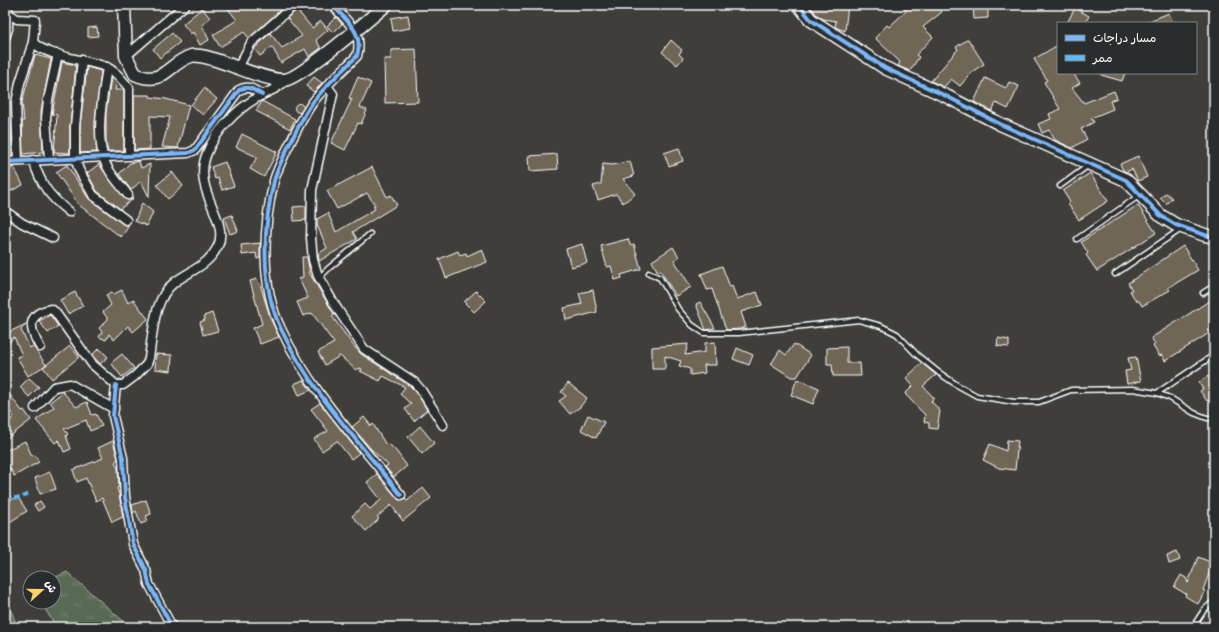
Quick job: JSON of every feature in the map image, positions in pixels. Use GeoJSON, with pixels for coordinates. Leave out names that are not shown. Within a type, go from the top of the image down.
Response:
{"type":"FeatureCollection","features":[{"type":"Feature","properties":{"kind":"street"},"geometry":{"type":"LineString","coordinates":[[124,5],[126,56],[135,74],[147,79],[160,76],[191,56],[201,56],[266,79],[286,80]]}},
{"type":"Feature","properties":{"kind":"street"},"geometry":{"type":"LineString","coordinates":[[126,56],[185,5]]}},
{"type":"Feature","properties":{"kind":"street"},"geometry":{"type":"LineString","coordinates":[[238,68],[251,43],[294,5]]}},
{"type":"Feature","properties":{"kind":"street"},"geometry":{"type":"LineString","coordinates":[[334,5],[355,30],[360,46],[357,56],[312,103],[274,179],[268,208],[266,250],[268,282],[273,308],[280,328],[312,382],[402,495]]}},
{"type":"Feature","properties":{"kind":"street"},"geometry":{"type":"LineString","coordinates":[[40,347],[34,336],[32,322],[33,318],[45,310],[51,309],[55,312],[76,344],[92,364],[116,385],[123,385],[147,364],[157,310],[163,297],[173,283],[207,263],[219,244],[220,225],[206,193],[202,178],[207,153],[216,137],[243,106],[262,95],[277,89],[286,80],[310,66],[386,5]]}},
{"type":"Feature","properties":{"kind":"street"},"geometry":{"type":"LineString","coordinates":[[799,5],[811,20],[885,68],[948,97],[1000,124],[1126,180],[1142,194],[1162,216],[1183,227],[1214,237]]}},
{"type":"Feature","properties":{"kind":"street"},"geometry":{"type":"LineString","coordinates":[[5,38],[8,9]]}},
{"type":"Feature","properties":{"kind":"street"},"geometry":{"type":"LineString","coordinates":[[8,9],[17,18],[35,20],[34,42],[20,83],[16,103],[18,161]]}},
{"type":"Feature","properties":{"kind":"street"},"geometry":{"type":"LineString","coordinates":[[34,42],[37,47],[107,67],[115,72],[129,88],[129,155]]}},
{"type":"Feature","properties":{"kind":"street"},"geometry":{"type":"LineString","coordinates":[[48,159],[46,118],[48,100],[58,54]]}},
{"type":"Feature","properties":{"kind":"street"},"geometry":{"type":"LineString","coordinates":[[82,60],[75,126],[75,158],[79,170],[93,195],[126,220]]}},
{"type":"Feature","properties":{"kind":"street"},"geometry":{"type":"LineString","coordinates":[[107,67],[100,123],[103,156],[107,166],[128,195]]}},
{"type":"Feature","properties":{"kind":"street"},"geometry":{"type":"LineString","coordinates":[[327,86],[333,94],[319,154],[312,198],[312,252],[320,278],[336,307],[364,349],[414,382],[421,390],[443,426]]}},
{"type":"Feature","properties":{"kind":"street"},"geometry":{"type":"LineString","coordinates":[[5,162],[188,153],[195,150],[238,90],[245,87],[251,88],[262,95]]}},
{"type":"Feature","properties":{"kind":"street"},"geometry":{"type":"LineString","coordinates":[[33,160],[45,189],[52,198],[69,212]]}},
{"type":"Feature","properties":{"kind":"street"},"geometry":{"type":"LineString","coordinates":[[5,211],[22,223],[53,238]]}},
{"type":"Feature","properties":{"kind":"street"},"geometry":{"type":"LineString","coordinates":[[34,408],[54,387],[70,384],[114,409]]}},
{"type":"Feature","properties":{"kind":"street"},"geometry":{"type":"LineString","coordinates":[[116,385],[113,416],[123,458],[126,497],[133,544],[146,570],[149,584],[172,627]]}},
{"type":"Feature","properties":{"kind":"lane"},"geometry":{"type":"LineString","coordinates":[[1060,186],[1091,164]]}},
{"type":"Feature","properties":{"kind":"lane"},"geometry":{"type":"LineString","coordinates":[[1077,238],[1142,194]]}},
{"type":"Feature","properties":{"kind":"lane"},"geometry":{"type":"LineString","coordinates":[[1115,274],[1183,227]]}},
{"type":"Feature","properties":{"kind":"lane"},"geometry":{"type":"LineString","coordinates":[[320,278],[329,268],[370,234]]}},
{"type":"Feature","properties":{"kind":"lane"},"geometry":{"type":"LineString","coordinates":[[649,273],[660,278],[678,310],[692,325],[704,333],[739,333],[859,320],[881,326],[897,334],[917,356],[957,386],[977,396],[1014,402],[1039,402],[1071,390],[1132,389],[1157,393],[1182,404],[1207,418],[1214,418]]}},
{"type":"Feature","properties":{"kind":"lane"},"geometry":{"type":"LineString","coordinates":[[1203,293],[1214,286]]}},
{"type":"Feature","properties":{"kind":"lane"},"geometry":{"type":"LineString","coordinates":[[1157,393],[1214,355]]}},
{"type":"Feature","properties":{"kind":"lane"},"geometry":{"type":"LineString","coordinates":[[1192,627],[1204,610],[1214,601]]}},
{"type":"Feature","properties":{"kind":"green space"},"geometry":{"type":"Polygon","coordinates":[[[67,572],[130,627],[56,627],[46,610],[62,610],[62,574],[67,572]]]}},
{"type":"Feature","properties":{"kind":"green space"},"geometry":{"type":"Polygon","coordinates":[[[5,593],[17,627],[5,627],[5,593]]]}},
{"type":"Feature","properties":{"kind":"building"},"geometry":{"type":"Polygon","coordinates":[[[225,5],[286,5],[249,38],[244,32],[220,47],[213,35],[237,20],[225,5]]]}},
{"type":"Feature","properties":{"kind":"building"},"geometry":{"type":"Polygon","coordinates":[[[809,5],[848,5],[845,31],[835,27],[836,21],[823,19],[816,14],[809,5]]]}},
{"type":"Feature","properties":{"kind":"building"},"geometry":{"type":"Polygon","coordinates":[[[901,5],[918,5],[922,10],[927,5],[935,5],[942,12],[923,27],[933,37],[916,55],[919,57],[910,71],[898,66],[900,62],[875,38],[887,25],[889,27],[906,11],[901,5]]]}},
{"type":"Feature","properties":{"kind":"building"},"geometry":{"type":"Polygon","coordinates":[[[973,5],[988,5],[988,18],[974,19],[973,5]]]}},
{"type":"Feature","properties":{"kind":"building"},"geometry":{"type":"Polygon","coordinates":[[[202,8],[210,18],[202,25],[209,40],[200,45],[193,32],[191,34],[183,24],[202,8]]]}},
{"type":"Feature","properties":{"kind":"building"},"geometry":{"type":"Polygon","coordinates":[[[1075,8],[1089,16],[1086,22],[1068,22],[1075,8]]]}},
{"type":"Feature","properties":{"kind":"building"},"geometry":{"type":"Polygon","coordinates":[[[297,10],[312,28],[321,21],[328,30],[316,40],[321,48],[309,57],[305,49],[281,63],[272,47],[260,56],[254,49],[270,33],[282,48],[302,36],[287,18],[297,10]]]}},
{"type":"Feature","properties":{"kind":"building"},"geometry":{"type":"Polygon","coordinates":[[[1169,13],[1173,22],[1146,22],[1169,13]]]}},
{"type":"Feature","properties":{"kind":"building"},"geometry":{"type":"Polygon","coordinates":[[[408,15],[410,28],[393,31],[391,18],[408,15]]]}},
{"type":"Feature","properties":{"kind":"building"},"geometry":{"type":"Polygon","coordinates":[[[336,17],[342,24],[333,33],[327,26],[336,17]]]}},
{"type":"Feature","properties":{"kind":"building"},"geometry":{"type":"Polygon","coordinates":[[[97,27],[98,36],[88,37],[88,28],[97,27]]]}},
{"type":"Feature","properties":{"kind":"building"},"geometry":{"type":"Polygon","coordinates":[[[172,33],[180,42],[160,58],[153,49],[172,33]]]}},
{"type":"Feature","properties":{"kind":"building"},"geometry":{"type":"Polygon","coordinates":[[[968,39],[984,64],[973,71],[960,86],[951,79],[944,87],[931,81],[958,49],[956,47],[968,39]]]}},
{"type":"Feature","properties":{"kind":"building"},"geometry":{"type":"Polygon","coordinates":[[[671,40],[682,50],[679,54],[683,58],[677,65],[662,52],[671,40]]]}},
{"type":"Feature","properties":{"kind":"building"},"geometry":{"type":"Polygon","coordinates":[[[1057,46],[1057,74],[1074,74],[1080,83],[1072,88],[1084,103],[1114,91],[1117,98],[1110,101],[1113,109],[1091,118],[1094,122],[1081,129],[1087,139],[1072,148],[1055,140],[1049,130],[1042,133],[1038,124],[1051,119],[1049,114],[1060,109],[1044,82],[1047,80],[1034,59],[1057,46]]]}},
{"type":"Feature","properties":{"kind":"building"},"geometry":{"type":"Polygon","coordinates":[[[416,49],[418,102],[385,103],[384,59],[391,59],[391,50],[416,49]]]}},
{"type":"Feature","properties":{"kind":"building"},"geometry":{"type":"Polygon","coordinates":[[[35,55],[51,59],[41,112],[43,152],[23,154],[22,121],[24,121],[22,102],[35,55]]]}},
{"type":"Feature","properties":{"kind":"building"},"geometry":{"type":"Polygon","coordinates":[[[62,62],[76,65],[70,126],[70,153],[54,152],[57,115],[52,114],[62,62]]]}},
{"type":"Feature","properties":{"kind":"building"},"geometry":{"type":"Polygon","coordinates":[[[87,67],[101,71],[95,123],[97,152],[80,153],[80,126],[87,67]]]}},
{"type":"Feature","properties":{"kind":"building"},"geometry":{"type":"Polygon","coordinates":[[[1102,74],[1125,74],[1122,81],[1102,74]]]}},
{"type":"Feature","properties":{"kind":"building"},"geometry":{"type":"Polygon","coordinates":[[[111,77],[117,82],[115,90],[124,90],[124,151],[108,151],[106,145],[106,112],[111,77]]]}},
{"type":"Feature","properties":{"kind":"building"},"geometry":{"type":"Polygon","coordinates":[[[314,77],[322,83],[314,92],[306,86],[314,77]]]}},
{"type":"Feature","properties":{"kind":"building"},"geometry":{"type":"Polygon","coordinates":[[[358,77],[371,83],[360,107],[367,110],[361,124],[358,123],[345,150],[331,143],[352,99],[349,98],[358,77]]]}},
{"type":"Feature","properties":{"kind":"building"},"geometry":{"type":"Polygon","coordinates":[[[985,78],[1006,88],[1009,82],[1019,86],[1008,109],[996,103],[992,111],[974,102],[985,78]]]}},
{"type":"Feature","properties":{"kind":"building"},"geometry":{"type":"Polygon","coordinates":[[[204,88],[217,99],[203,115],[191,105],[204,88]]]}},
{"type":"Feature","properties":{"kind":"building"},"geometry":{"type":"Polygon","coordinates":[[[134,95],[150,95],[150,97],[166,99],[189,105],[178,148],[162,147],[170,117],[150,116],[150,149],[134,150],[134,95]]]}},
{"type":"Feature","properties":{"kind":"building"},"geometry":{"type":"Polygon","coordinates":[[[262,101],[295,119],[290,129],[256,111],[262,101]]]}},
{"type":"Feature","properties":{"kind":"building"},"geometry":{"type":"Polygon","coordinates":[[[297,104],[301,104],[303,108],[301,112],[297,112],[295,110],[295,106],[297,104]]]}},
{"type":"Feature","properties":{"kind":"building"},"geometry":{"type":"Polygon","coordinates":[[[8,122],[11,122],[12,155],[5,156],[5,129],[9,129],[8,122]]]}},
{"type":"Feature","properties":{"kind":"building"},"geometry":{"type":"Polygon","coordinates":[[[242,134],[277,152],[264,177],[250,169],[257,157],[236,147],[242,134]]]}},
{"type":"Feature","properties":{"kind":"building"},"geometry":{"type":"Polygon","coordinates":[[[679,148],[683,161],[669,166],[664,153],[679,148]]]}},
{"type":"Feature","properties":{"kind":"building"},"geometry":{"type":"Polygon","coordinates":[[[557,154],[558,169],[530,171],[529,156],[557,154]]]}},
{"type":"Feature","properties":{"kind":"building"},"geometry":{"type":"Polygon","coordinates":[[[1138,156],[1147,177],[1138,181],[1132,169],[1126,172],[1120,164],[1138,156]]]}},
{"type":"Feature","properties":{"kind":"building"},"geometry":{"type":"Polygon","coordinates":[[[139,161],[141,168],[150,164],[149,197],[141,181],[131,190],[119,174],[130,163],[139,161]]]}},
{"type":"Feature","properties":{"kind":"building"},"geometry":{"type":"Polygon","coordinates":[[[630,161],[634,176],[623,179],[635,194],[623,203],[616,194],[598,200],[593,186],[601,184],[603,164],[613,165],[630,161]]]}},
{"type":"Feature","properties":{"kind":"building"},"geometry":{"type":"Polygon","coordinates":[[[225,162],[234,186],[222,190],[218,178],[215,179],[211,167],[225,162]]]}},
{"type":"Feature","properties":{"kind":"building"},"geometry":{"type":"Polygon","coordinates":[[[99,164],[124,198],[128,200],[133,199],[120,209],[97,191],[87,173],[99,164]]]}},
{"type":"Feature","properties":{"kind":"building"},"geometry":{"type":"Polygon","coordinates":[[[67,165],[89,199],[123,224],[129,226],[121,237],[79,205],[56,172],[67,165]]]}},
{"type":"Feature","properties":{"kind":"building"},"geometry":{"type":"Polygon","coordinates":[[[14,167],[23,185],[5,194],[5,171],[14,167]]]}},
{"type":"Feature","properties":{"kind":"building"},"geometry":{"type":"Polygon","coordinates":[[[372,167],[387,197],[391,195],[397,205],[353,232],[357,239],[319,261],[318,254],[327,248],[317,225],[317,219],[328,213],[336,232],[375,209],[373,206],[375,205],[367,193],[337,209],[327,191],[372,167]]]}},
{"type":"Feature","properties":{"kind":"building"},"geometry":{"type":"Polygon","coordinates":[[[172,172],[183,186],[168,199],[157,185],[172,172]]]}},
{"type":"Feature","properties":{"kind":"building"},"geometry":{"type":"Polygon","coordinates":[[[1090,173],[1108,201],[1079,220],[1068,204],[1070,202],[1063,191],[1090,173]]]}},
{"type":"Feature","properties":{"kind":"building"},"geometry":{"type":"Polygon","coordinates":[[[1166,193],[1172,198],[1166,204],[1160,198],[1166,193]]]}},
{"type":"Feature","properties":{"kind":"building"},"geometry":{"type":"Polygon","coordinates":[[[142,203],[153,212],[147,226],[135,221],[142,203]]]}},
{"type":"Feature","properties":{"kind":"building"},"geometry":{"type":"Polygon","coordinates":[[[1138,205],[1156,233],[1097,271],[1086,255],[1088,253],[1081,242],[1138,205]]]}},
{"type":"Feature","properties":{"kind":"building"},"geometry":{"type":"Polygon","coordinates":[[[306,206],[306,220],[294,221],[293,207],[306,206]]]}},
{"type":"Feature","properties":{"kind":"building"},"geometry":{"type":"Polygon","coordinates":[[[232,215],[238,231],[230,234],[224,218],[232,215]]]}},
{"type":"Feature","properties":{"kind":"building"},"geometry":{"type":"Polygon","coordinates":[[[628,239],[630,245],[634,244],[641,269],[621,275],[622,278],[615,280],[611,266],[607,267],[601,246],[628,239]]]}},
{"type":"Feature","properties":{"kind":"building"},"geometry":{"type":"Polygon","coordinates":[[[260,243],[260,258],[257,259],[256,253],[242,255],[241,245],[260,243]]]}},
{"type":"Feature","properties":{"kind":"building"},"geometry":{"type":"Polygon","coordinates":[[[582,244],[587,263],[571,267],[566,249],[582,244]]]}},
{"type":"Feature","properties":{"kind":"building"},"geometry":{"type":"Polygon","coordinates":[[[1183,246],[1198,270],[1168,288],[1170,290],[1142,306],[1139,301],[1136,301],[1130,291],[1132,290],[1128,283],[1183,246]]]}},
{"type":"Feature","properties":{"kind":"building"},"geometry":{"type":"Polygon","coordinates":[[[673,247],[679,257],[674,260],[691,287],[676,296],[660,270],[658,272],[652,261],[673,247]]]}},
{"type":"Feature","properties":{"kind":"building"},"geometry":{"type":"Polygon","coordinates":[[[482,249],[487,262],[446,278],[439,259],[458,251],[460,255],[466,253],[467,256],[482,249]]]}},
{"type":"Feature","properties":{"kind":"building"},"geometry":{"type":"Polygon","coordinates":[[[302,257],[307,257],[310,274],[334,314],[332,316],[352,344],[361,354],[410,386],[417,393],[427,410],[414,421],[405,409],[411,404],[400,394],[405,387],[383,376],[380,381],[360,371],[362,370],[361,368],[356,370],[340,356],[325,365],[318,352],[334,343],[312,313],[303,316],[297,302],[308,298],[299,279],[303,277],[302,257]]]}},
{"type":"Feature","properties":{"kind":"building"},"geometry":{"type":"Polygon","coordinates":[[[722,266],[730,287],[732,286],[737,299],[757,292],[762,305],[741,312],[746,327],[726,330],[712,289],[707,290],[701,274],[722,266]]]}},
{"type":"Feature","properties":{"kind":"building"},"geometry":{"type":"Polygon","coordinates":[[[257,279],[260,284],[271,320],[279,337],[260,344],[253,328],[262,324],[250,281],[257,279]]]}},
{"type":"Feature","properties":{"kind":"building"},"geometry":{"type":"Polygon","coordinates":[[[122,290],[128,303],[133,299],[148,319],[133,332],[128,326],[114,340],[109,334],[106,340],[99,337],[102,332],[99,328],[108,319],[103,312],[111,305],[106,295],[112,292],[114,294],[122,290]]]}},
{"type":"Feature","properties":{"kind":"building"},"geometry":{"type":"Polygon","coordinates":[[[593,290],[597,312],[566,320],[564,308],[582,304],[579,293],[593,290]]]}},
{"type":"Feature","properties":{"kind":"building"},"geometry":{"type":"Polygon","coordinates":[[[476,291],[486,301],[474,312],[464,302],[476,291]]]}},
{"type":"Feature","properties":{"kind":"building"},"geometry":{"type":"Polygon","coordinates":[[[75,292],[83,306],[68,314],[60,300],[75,292]]]}},
{"type":"Feature","properties":{"kind":"building"},"geometry":{"type":"Polygon","coordinates":[[[1214,298],[1214,330],[1165,361],[1162,355],[1159,356],[1153,346],[1155,344],[1151,338],[1214,298]]]}},
{"type":"Feature","properties":{"kind":"building"},"geometry":{"type":"Polygon","coordinates":[[[700,302],[715,328],[706,330],[696,304],[700,302]]]}},
{"type":"Feature","properties":{"kind":"building"},"geometry":{"type":"Polygon","coordinates":[[[212,313],[218,331],[203,335],[200,322],[205,320],[204,316],[212,313]]]}},
{"type":"Feature","properties":{"kind":"building"},"geometry":{"type":"Polygon","coordinates":[[[50,315],[58,326],[48,333],[39,321],[50,315]]]}},
{"type":"Feature","properties":{"kind":"building"},"geometry":{"type":"Polygon","coordinates":[[[26,324],[21,330],[30,348],[33,346],[46,365],[28,376],[17,357],[22,355],[14,337],[5,347],[5,334],[26,324]]]}},
{"type":"Feature","properties":{"kind":"building"},"geometry":{"type":"Polygon","coordinates":[[[998,338],[1009,340],[1009,347],[997,346],[998,338]]]}},
{"type":"Feature","properties":{"kind":"building"},"geometry":{"type":"Polygon","coordinates":[[[715,342],[716,365],[704,365],[705,373],[690,375],[690,369],[679,366],[681,361],[665,356],[665,369],[652,369],[652,347],[688,344],[685,355],[705,352],[705,343],[715,342]]]}},
{"type":"Feature","properties":{"kind":"building"},"geometry":{"type":"Polygon","coordinates":[[[794,344],[811,355],[797,377],[791,377],[771,364],[780,350],[786,355],[794,344]]]}},
{"type":"Feature","properties":{"kind":"building"},"geometry":{"type":"Polygon","coordinates":[[[70,346],[79,357],[52,379],[43,367],[70,346]]]}},
{"type":"Feature","properties":{"kind":"building"},"geometry":{"type":"Polygon","coordinates":[[[847,347],[847,363],[860,363],[861,376],[833,376],[832,364],[827,364],[827,348],[847,347]]]}},
{"type":"Feature","properties":{"kind":"building"},"geometry":{"type":"Polygon","coordinates":[[[99,348],[108,357],[100,364],[92,355],[99,348]]]}},
{"type":"Feature","properties":{"kind":"building"},"geometry":{"type":"Polygon","coordinates":[[[737,348],[753,355],[749,365],[733,359],[737,348]]]}},
{"type":"Feature","properties":{"kind":"building"},"geometry":{"type":"Polygon","coordinates":[[[122,354],[134,368],[122,377],[111,363],[122,354]]]}},
{"type":"Feature","properties":{"kind":"building"},"geometry":{"type":"Polygon","coordinates":[[[156,354],[172,355],[171,371],[155,369],[156,354]]]}},
{"type":"Feature","properties":{"kind":"building"},"geometry":{"type":"Polygon","coordinates":[[[1136,357],[1141,381],[1127,384],[1125,371],[1131,370],[1128,358],[1136,357]]]}},
{"type":"Feature","properties":{"kind":"building"},"geometry":{"type":"Polygon","coordinates":[[[922,363],[936,375],[923,386],[934,398],[931,401],[940,411],[937,429],[929,428],[929,423],[924,422],[925,415],[905,394],[913,386],[906,378],[922,363]]]}},
{"type":"Feature","properties":{"kind":"building"},"geometry":{"type":"Polygon","coordinates":[[[1208,376],[1214,385],[1214,399],[1207,401],[1200,391],[1203,389],[1199,383],[1208,376]]]}},
{"type":"Feature","properties":{"kind":"building"},"geometry":{"type":"Polygon","coordinates":[[[29,378],[39,387],[29,397],[20,387],[29,378]]]}},
{"type":"Feature","properties":{"kind":"building"},"geometry":{"type":"Polygon","coordinates":[[[797,379],[819,388],[813,404],[791,395],[797,379]]]}},
{"type":"Feature","properties":{"kind":"building"},"geometry":{"type":"Polygon","coordinates":[[[303,380],[311,390],[299,395],[294,384],[303,380]]]}},
{"type":"Feature","properties":{"kind":"building"},"geometry":{"type":"Polygon","coordinates":[[[568,383],[587,398],[580,407],[570,414],[559,401],[566,396],[561,392],[568,383]]]}},
{"type":"Feature","properties":{"kind":"building"},"geometry":{"type":"Polygon","coordinates":[[[63,392],[76,407],[87,402],[92,415],[96,414],[102,426],[90,431],[86,420],[64,429],[68,434],[66,436],[71,449],[64,452],[59,440],[55,443],[36,420],[54,407],[50,402],[63,392]]]}},
{"type":"Feature","properties":{"kind":"building"},"geometry":{"type":"Polygon","coordinates":[[[10,395],[31,420],[5,440],[5,425],[14,417],[5,404],[5,399],[10,395]]]}},
{"type":"Feature","properties":{"kind":"building"},"geometry":{"type":"Polygon","coordinates":[[[320,403],[359,453],[351,459],[337,441],[322,451],[314,439],[328,431],[311,409],[320,403]]]}},
{"type":"Feature","properties":{"kind":"building"},"geometry":{"type":"Polygon","coordinates":[[[588,415],[604,422],[596,438],[581,430],[588,415]]]}},
{"type":"Feature","properties":{"kind":"building"},"geometry":{"type":"Polygon","coordinates":[[[364,417],[371,426],[373,424],[386,445],[388,443],[407,466],[394,477],[385,467],[388,465],[371,449],[352,427],[364,417]]]}},
{"type":"Feature","properties":{"kind":"building"},"geometry":{"type":"Polygon","coordinates":[[[420,426],[434,443],[422,454],[408,437],[420,426]]]}},
{"type":"Feature","properties":{"kind":"building"},"geometry":{"type":"Polygon","coordinates":[[[1007,440],[1018,441],[1015,470],[999,468],[983,460],[990,444],[1006,451],[1007,440]]]}},
{"type":"Feature","properties":{"kind":"building"},"geometry":{"type":"Polygon","coordinates":[[[25,441],[32,456],[35,455],[39,462],[14,476],[10,468],[5,471],[5,451],[25,441]]]}},
{"type":"Feature","properties":{"kind":"building"},"geometry":{"type":"Polygon","coordinates":[[[113,441],[118,459],[115,462],[118,468],[119,487],[117,488],[123,517],[112,522],[102,498],[96,501],[86,478],[77,482],[73,470],[103,458],[98,448],[113,441]]]}},
{"type":"Feature","properties":{"kind":"building"},"geometry":{"type":"Polygon","coordinates":[[[50,472],[56,489],[40,494],[35,478],[50,472]]]}},
{"type":"Feature","properties":{"kind":"building"},"geometry":{"type":"Polygon","coordinates":[[[377,474],[399,500],[405,499],[407,501],[423,488],[431,498],[403,521],[391,505],[377,517],[379,519],[366,531],[352,516],[365,504],[370,509],[381,500],[367,482],[377,474]]]}},
{"type":"Feature","properties":{"kind":"building"},"geometry":{"type":"Polygon","coordinates":[[[17,496],[27,511],[5,525],[5,504],[17,496]]]}},
{"type":"Feature","properties":{"kind":"building"},"geometry":{"type":"Polygon","coordinates":[[[146,500],[151,514],[146,516],[148,521],[141,524],[136,511],[133,513],[132,505],[146,500]]]}},
{"type":"Feature","properties":{"kind":"building"},"geometry":{"type":"Polygon","coordinates":[[[40,501],[44,507],[38,511],[34,505],[40,501]]]}},
{"type":"Feature","properties":{"kind":"building"},"geometry":{"type":"Polygon","coordinates":[[[1177,552],[1180,560],[1169,564],[1167,556],[1177,552]]]}},
{"type":"Feature","properties":{"kind":"building"},"geometry":{"type":"Polygon","coordinates":[[[1198,557],[1213,563],[1203,590],[1205,591],[1198,604],[1185,596],[1186,594],[1174,587],[1181,575],[1186,578],[1188,583],[1198,557]]]}},
{"type":"Feature","properties":{"kind":"marked path"},"geometry":{"type":"LineString","coordinates":[[5,496],[17,498],[29,494]]}},
{"type":"Feature","properties":{"kind":"cycle path"},"geometry":{"type":"LineString","coordinates":[[333,5],[349,22],[356,34],[359,47],[357,56],[313,102],[297,129],[280,164],[270,199],[266,236],[267,275],[274,312],[281,329],[306,374],[336,415],[401,495]]}},
{"type":"Feature","properties":{"kind":"cycle path"},"geometry":{"type":"LineString","coordinates":[[799,5],[811,20],[885,68],[948,97],[1000,124],[1126,180],[1161,216],[1176,225],[1214,237]]}},
{"type":"Feature","properties":{"kind":"cycle path"},"geometry":{"type":"LineString","coordinates":[[5,162],[188,153],[195,150],[239,90],[250,88],[262,95]]}},
{"type":"Feature","properties":{"kind":"cycle path"},"geometry":{"type":"LineString","coordinates":[[116,385],[113,416],[123,458],[125,497],[133,544],[146,570],[149,584],[172,627]]}}]}
